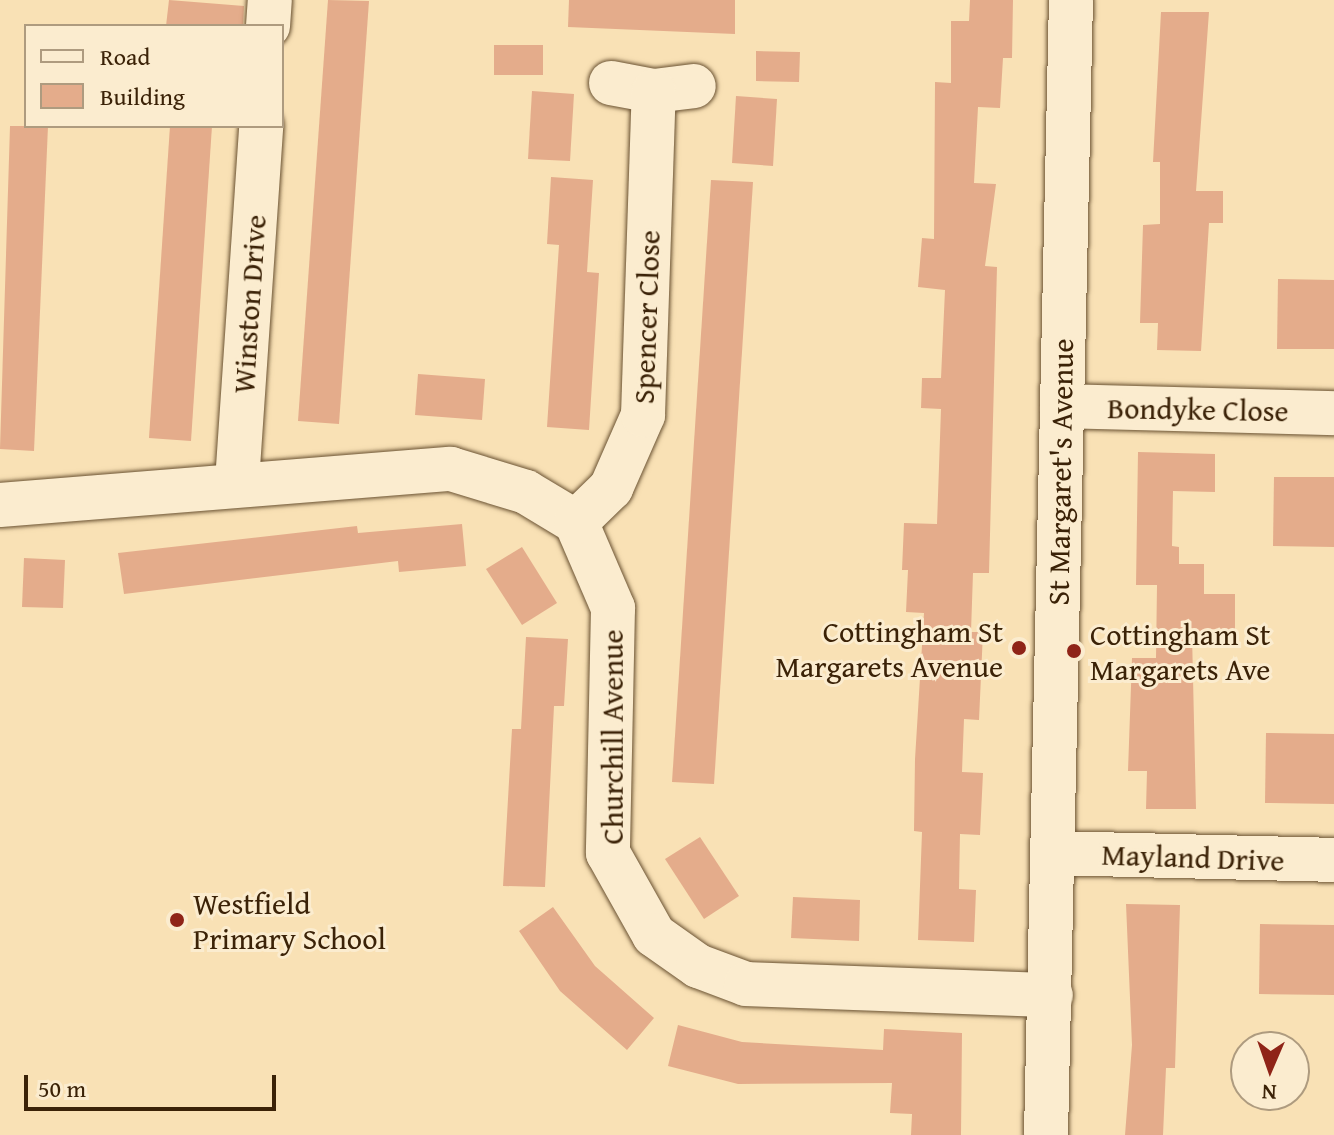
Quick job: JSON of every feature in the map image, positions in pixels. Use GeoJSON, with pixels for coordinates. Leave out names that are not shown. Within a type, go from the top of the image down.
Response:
{"type":"FeatureCollection","features":[{"type":"Feature","properties":{"kind":"street"},"geometry":{"type":"LineString","coordinates":[[268,24],[270,0]]}},
{"type":"Feature","properties":{"kind":"street","name":"St Margaret's Avenue"},"geometry":{"type":"LineString","coordinates":[[1046,1135],[1071,0]]}},
{"type":"Feature","properties":{"kind":"street","name":"Spencer Close"},"geometry":{"type":"LineString","coordinates":[[576,522],[611,488],[643,415],[674,88],[611,83]]}},
{"type":"Feature","properties":{"kind":"street","name":"Winston Drive"},"geometry":{"type":"LineString","coordinates":[[237,482],[261,128]]}},
{"type":"Feature","properties":{"kind":"street","name":"Bondyke Close"},"geometry":{"type":"LineString","coordinates":[[1062,406],[1334,413]]}},
{"type":"Feature","properties":{"kind":"street"},"geometry":{"type":"LineString","coordinates":[[0,505],[237,482],[451,469],[526,492],[576,522]]}},
{"type":"Feature","properties":{"kind":"street","name":"Churchill Avenue"},"geometry":{"type":"LineString","coordinates":[[576,522],[613,608],[608,853],[654,935],[698,966],[746,984],[1051,995]]}},
{"type":"Feature","properties":{"kind":"street","name":"Mayland Drive"},"geometry":{"type":"LineString","coordinates":[[1052,853],[1334,860]]}},
{"type":"Feature","properties":{"kind":"building"},"geometry":{"type":"Polygon","coordinates":[[[169,0],[244,6],[243,24],[166,24],[169,0]]]}},
{"type":"Feature","properties":{"kind":"building"},"geometry":{"type":"Polygon","coordinates":[[[328,0],[369,1],[339,424],[298,421],[328,0]]]}},
{"type":"Feature","properties":{"kind":"building"},"geometry":{"type":"Polygon","coordinates":[[[569,0],[735,0],[735,34],[568,27],[569,0]]]}},
{"type":"Feature","properties":{"kind":"building"},"geometry":{"type":"Polygon","coordinates":[[[970,0],[1013,0],[1012,58],[1003,58],[1000,108],[978,107],[974,183],[996,184],[985,266],[997,267],[989,573],[973,573],[971,632],[983,632],[979,720],[964,719],[962,772],[983,773],[980,835],[960,834],[959,889],[976,890],[974,942],[918,940],[922,832],[914,831],[915,759],[924,613],[906,612],[908,570],[902,570],[904,523],[937,524],[941,409],[921,408],[922,378],[941,378],[945,290],[918,287],[922,238],[934,239],[935,82],[951,83],[951,21],[969,21],[970,0]]]}},
{"type":"Feature","properties":{"kind":"building"},"geometry":{"type":"Polygon","coordinates":[[[1161,12],[1209,12],[1196,191],[1223,191],[1223,223],[1209,223],[1201,351],[1157,350],[1158,323],[1140,323],[1143,225],[1160,224],[1160,162],[1153,162],[1161,12]]]}},
{"type":"Feature","properties":{"kind":"building"},"geometry":{"type":"Polygon","coordinates":[[[494,45],[543,45],[543,75],[494,75],[494,45]]]}},
{"type":"Feature","properties":{"kind":"building"},"geometry":{"type":"Polygon","coordinates":[[[756,51],[800,52],[799,82],[756,81],[756,51]]]}},
{"type":"Feature","properties":{"kind":"building"},"geometry":{"type":"Polygon","coordinates":[[[532,91],[574,94],[570,161],[528,159],[532,91]]]}},
{"type":"Feature","properties":{"kind":"building"},"geometry":{"type":"Polygon","coordinates":[[[736,96],[777,99],[773,166],[732,163],[736,96]]]}},
{"type":"Feature","properties":{"kind":"building"},"geometry":{"type":"Polygon","coordinates":[[[10,126],[48,128],[34,451],[0,449],[10,126]]]}},
{"type":"Feature","properties":{"kind":"building"},"geometry":{"type":"Polygon","coordinates":[[[170,128],[212,128],[191,441],[149,438],[170,128]]]}},
{"type":"Feature","properties":{"kind":"building"},"geometry":{"type":"Polygon","coordinates":[[[551,177],[593,180],[587,272],[599,273],[589,430],[547,427],[559,245],[547,244],[551,177]]]}},
{"type":"Feature","properties":{"kind":"building"},"geometry":{"type":"Polygon","coordinates":[[[711,180],[753,182],[714,784],[672,782],[711,180]]]}},
{"type":"Feature","properties":{"kind":"building"},"geometry":{"type":"Polygon","coordinates":[[[1278,279],[1334,280],[1334,349],[1277,349],[1278,279]]]}},
{"type":"Feature","properties":{"kind":"building"},"geometry":{"type":"Polygon","coordinates":[[[418,374],[485,379],[482,420],[415,415],[418,374]]]}},
{"type":"Feature","properties":{"kind":"building"},"geometry":{"type":"Polygon","coordinates":[[[1138,452],[1215,454],[1215,492],[1173,491],[1172,546],[1179,547],[1179,564],[1204,564],[1204,594],[1235,594],[1235,634],[1192,634],[1196,809],[1146,809],[1147,771],[1128,771],[1132,658],[1156,658],[1157,585],[1136,585],[1138,452]]]}},
{"type":"Feature","properties":{"kind":"building"},"geometry":{"type":"Polygon","coordinates":[[[1274,477],[1334,477],[1334,547],[1273,546],[1274,477]]]}},
{"type":"Feature","properties":{"kind":"building"},"geometry":{"type":"Polygon","coordinates":[[[462,524],[466,566],[399,572],[398,561],[124,594],[118,553],[357,526],[358,533],[462,524]]]}},
{"type":"Feature","properties":{"kind":"building"},"geometry":{"type":"Polygon","coordinates":[[[522,547],[557,603],[522,625],[486,569],[522,547]]]}},
{"type":"Feature","properties":{"kind":"building"},"geometry":{"type":"Polygon","coordinates":[[[24,558],[65,560],[63,608],[22,607],[24,558]]]}},
{"type":"Feature","properties":{"kind":"building"},"geometry":{"type":"Polygon","coordinates":[[[526,637],[568,639],[564,706],[554,706],[545,887],[503,886],[512,729],[521,729],[526,637]]]}},
{"type":"Feature","properties":{"kind":"building"},"geometry":{"type":"Polygon","coordinates":[[[1266,733],[1334,734],[1334,804],[1265,803],[1266,733]]]}},
{"type":"Feature","properties":{"kind":"building"},"geometry":{"type":"Polygon","coordinates":[[[700,837],[739,896],[704,919],[665,859],[700,837]]]}},
{"type":"Feature","properties":{"kind":"building"},"geometry":{"type":"Polygon","coordinates":[[[793,897],[860,900],[859,941],[791,938],[793,897]]]}},
{"type":"Feature","properties":{"kind":"building"},"geometry":{"type":"Polygon","coordinates":[[[1126,904],[1180,905],[1175,1068],[1166,1068],[1163,1135],[1125,1135],[1132,1045],[1126,904]]]}},
{"type":"Feature","properties":{"kind":"building"},"geometry":{"type":"Polygon","coordinates":[[[553,907],[595,966],[654,1018],[627,1050],[560,991],[519,931],[553,907]]]}},
{"type":"Feature","properties":{"kind":"building"},"geometry":{"type":"Polygon","coordinates":[[[1260,924],[1334,925],[1334,995],[1259,994],[1260,924]]]}},
{"type":"Feature","properties":{"kind":"building"},"geometry":{"type":"Polygon","coordinates":[[[678,1025],[742,1042],[883,1050],[884,1029],[962,1033],[961,1135],[911,1135],[912,1114],[890,1113],[892,1083],[738,1084],[668,1066],[678,1025]]]}},
{"type":"Feature","properties":{"kind":"place","name":"Cottingham St Margarets Avenue"},"geometry":{"type":"Point","coordinates":[1019,648]}},
{"type":"Feature","properties":{"kind":"place","name":"Cottingham St Margarets Ave"},"geometry":{"type":"Point","coordinates":[1074,651]}},
{"type":"Feature","properties":{"kind":"place","name":"Westfield Primary School"},"geometry":{"type":"Point","coordinates":[177,920]}}]}
